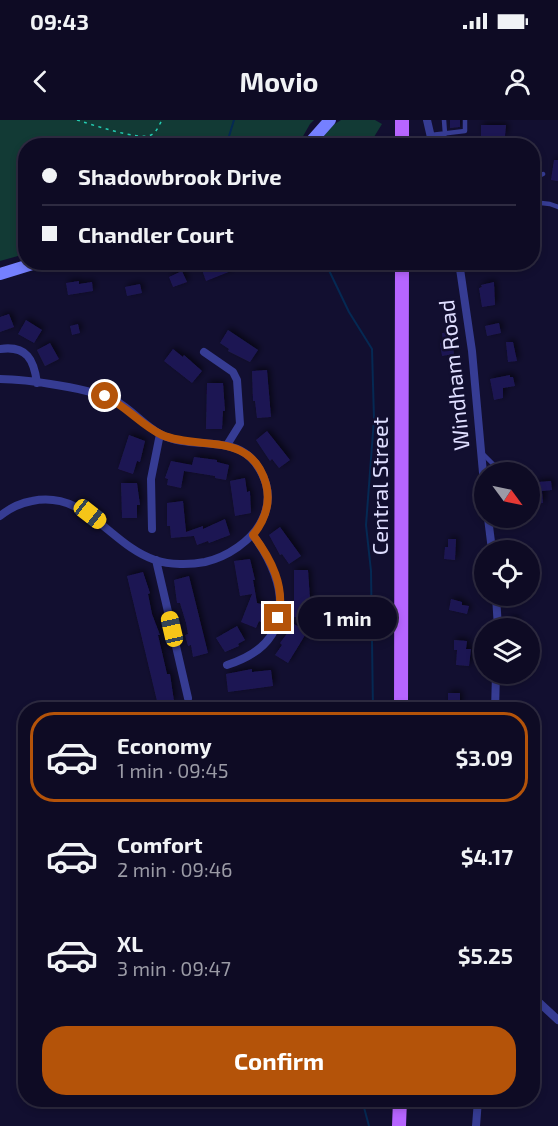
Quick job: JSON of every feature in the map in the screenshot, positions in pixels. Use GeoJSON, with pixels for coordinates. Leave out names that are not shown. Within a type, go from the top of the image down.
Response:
{"type":"FeatureCollection","features":[{"type":"Feature","properties":{"kind":"main road"},"geometry":{"type":"LineString","coordinates":[[402,120],[402,138]]}},
{"type":"Feature","properties":{"kind":"main road","name":"Central Street"},"geometry":{"type":"LineString","coordinates":[[401,702],[402,270]]}},
{"type":"Feature","properties":{"kind":"main road"},"geometry":{"type":"LineString","coordinates":[[399,1126],[400,1107]]}},
{"type":"Feature","properties":{"kind":"street"},"geometry":{"type":"LineString","coordinates":[[314,138],[330,120]]}},
{"type":"Feature","properties":{"kind":"street"},"geometry":{"type":"LineString","coordinates":[[427,120],[431,138]]}},
{"type":"Feature","properties":{"kind":"street"},"geometry":{"type":"LineString","coordinates":[[0,274],[18,268]]}},
{"type":"Feature","properties":{"kind":"street","name":"Windham Road"},"geometry":{"type":"LineString","coordinates":[[460,270],[472,351],[482,462]]}},
{"type":"Feature","properties":{"kind":"street"},"geometry":{"type":"LineString","coordinates":[[0,349],[12,348],[29,357],[35,367],[37,383]]}},
{"type":"Feature","properties":{"kind":"street"},"geometry":{"type":"LineString","coordinates":[[204,352],[233,372],[237,380],[240,424],[227,445]]}},
{"type":"Feature","properties":{"kind":"street"},"geometry":{"type":"LineString","coordinates":[[0,379],[37,383],[105,396],[123,405],[160,434],[179,440],[227,445],[242,451],[253,460],[261,472],[266,486],[267,509],[253,535],[225,554],[204,562],[190,563],[156,560],[134,548],[81,508],[68,502],[45,499],[28,501],[18,504],[0,516]]}},
{"type":"Feature","properties":{"kind":"street"},"geometry":{"type":"LineString","coordinates":[[152,529],[151,480],[160,434]]}},
{"type":"Feature","properties":{"kind":"street"},"geometry":{"type":"LineString","coordinates":[[227,665],[246,659],[261,649],[271,634],[280,609],[280,590],[272,566],[253,535]]}},
{"type":"Feature","properties":{"kind":"street"},"geometry":{"type":"LineString","coordinates":[[156,560],[188,698]]}},
{"type":"Feature","properties":{"kind":"street"},"geometry":{"type":"LineString","coordinates":[[495,702],[496,684]]}},
{"type":"Feature","properties":{"kind":"street"},"geometry":{"type":"LineString","coordinates":[[540,1003],[558,1020]]}},
{"type":"Feature","properties":{"kind":"street"},"geometry":{"type":"LineString","coordinates":[[476,1126],[477,1107]]}},
{"type":"Feature","properties":{"kind":"lane"},"geometry":{"type":"LineString","coordinates":[[444,120],[445,134]]}},
{"type":"Feature","properties":{"kind":"lane"},"geometry":{"type":"LineString","coordinates":[[430,135],[465,131],[465,120]]}},
{"type":"Feature","properties":{"kind":"lane"},"geometry":{"type":"LineString","coordinates":[[540,203],[558,207]]}},
{"type":"Feature","properties":{"kind":"lane"},"geometry":{"type":"LineString","coordinates":[[481,452],[491,462]]}},
{"type":"Feature","properties":{"kind":"path"},"geometry":{"type":"LineString","coordinates":[[77,120],[147,137],[155,132],[162,120]]}},
{"type":"Feature","properties":{"kind":"green space"},"geometry":{"type":"Polygon","coordinates":[[[0,120],[314,120],[302,138],[18,138],[18,256],[0,261],[0,120]]]}},
{"type":"Feature","properties":{"kind":"green space"},"geometry":{"type":"Polygon","coordinates":[[[341,120],[375,120],[382,124],[373,138],[322,138],[330,127],[341,120]]]}},
{"type":"Feature","properties":{"kind":"building"},"geometry":{"type":"Polygon","coordinates":[[[450,120],[460,120],[460,127],[450,128],[450,120]]]}},
{"type":"Feature","properties":{"kind":"building"},"geometry":{"type":"Polygon","coordinates":[[[481,125],[506,125],[505,136],[481,136],[481,125]]]}},
{"type":"Feature","properties":{"kind":"building"},"geometry":{"type":"Polygon","coordinates":[[[554,160],[558,160],[558,181],[551,180],[554,160]]]}},
{"type":"Feature","properties":{"kind":"building"},"geometry":{"type":"Polygon","coordinates":[[[202,270],[231,271],[206,281],[202,270]]]}},
{"type":"Feature","properties":{"kind":"building"},"geometry":{"type":"Polygon","coordinates":[[[182,271],[187,282],[173,287],[169,277],[182,271]]]}},
{"type":"Feature","properties":{"kind":"building"},"geometry":{"type":"Polygon","coordinates":[[[79,281],[79,284],[92,282],[93,291],[68,295],[66,283],[79,281]]]}},
{"type":"Feature","properties":{"kind":"building"},"geometry":{"type":"Polygon","coordinates":[[[494,282],[495,305],[482,307],[479,288],[482,287],[481,285],[494,282]]]}},
{"type":"Feature","properties":{"kind":"building"},"geometry":{"type":"Polygon","coordinates":[[[140,284],[142,293],[127,296],[125,287],[140,284]]]}},
{"type":"Feature","properties":{"kind":"building"},"geometry":{"type":"Polygon","coordinates":[[[9,314],[14,327],[0,332],[0,317],[9,314]]]}},
{"type":"Feature","properties":{"kind":"building"},"geometry":{"type":"Polygon","coordinates":[[[26,320],[42,330],[34,343],[18,334],[26,320]]]}},
{"type":"Feature","properties":{"kind":"building"},"geometry":{"type":"Polygon","coordinates":[[[499,323],[501,333],[487,336],[485,326],[499,323]]]}},
{"type":"Feature","properties":{"kind":"building"},"geometry":{"type":"Polygon","coordinates":[[[78,324],[80,333],[72,335],[70,326],[78,324]]]}},
{"type":"Feature","properties":{"kind":"building"},"geometry":{"type":"Polygon","coordinates":[[[228,330],[258,350],[250,362],[228,351],[229,349],[220,343],[228,330]]]}},
{"type":"Feature","properties":{"kind":"building"},"geometry":{"type":"Polygon","coordinates":[[[451,332],[454,354],[442,356],[440,343],[443,342],[442,333],[451,332]]]}},
{"type":"Feature","properties":{"kind":"building"},"geometry":{"type":"Polygon","coordinates":[[[506,342],[513,342],[517,361],[508,362],[506,342]]]}},
{"type":"Feature","properties":{"kind":"building"},"geometry":{"type":"Polygon","coordinates":[[[50,343],[59,359],[45,366],[37,350],[50,343]]]}},
{"type":"Feature","properties":{"kind":"building"},"geometry":{"type":"Polygon","coordinates":[[[173,349],[183,357],[184,355],[202,371],[192,383],[164,361],[173,349]]]}},
{"type":"Feature","properties":{"kind":"building"},"geometry":{"type":"Polygon","coordinates":[[[267,370],[271,417],[257,418],[255,401],[253,401],[252,371],[267,370]]]}},
{"type":"Feature","properties":{"kind":"building"},"geometry":{"type":"Polygon","coordinates":[[[510,375],[513,377],[515,386],[503,388],[503,398],[494,400],[490,379],[510,375]]]}},
{"type":"Feature","properties":{"kind":"building"},"geometry":{"type":"Polygon","coordinates":[[[207,383],[223,383],[225,411],[223,411],[222,429],[206,429],[207,383]]]}},
{"type":"Feature","properties":{"kind":"building"},"geometry":{"type":"Polygon","coordinates":[[[267,431],[290,460],[279,468],[272,459],[270,461],[256,440],[267,431]]]}},
{"type":"Feature","properties":{"kind":"building"},"geometry":{"type":"Polygon","coordinates":[[[129,435],[145,441],[140,462],[137,461],[133,474],[118,469],[129,435]]]}},
{"type":"Feature","properties":{"kind":"building"},"geometry":{"type":"Polygon","coordinates":[[[194,457],[217,460],[217,462],[229,465],[226,480],[184,471],[181,488],[167,485],[168,479],[165,478],[171,461],[192,465],[194,457]]]}},
{"type":"Feature","properties":{"kind":"building"},"geometry":{"type":"Polygon","coordinates":[[[245,478],[247,492],[250,491],[251,513],[235,516],[230,481],[245,478]]]}},
{"type":"Feature","properties":{"kind":"building"},"geometry":{"type":"Polygon","coordinates":[[[551,481],[552,490],[542,491],[543,503],[540,503],[540,482],[551,481]]]}},
{"type":"Feature","properties":{"kind":"building"},"geometry":{"type":"Polygon","coordinates":[[[121,483],[137,483],[140,505],[137,505],[137,518],[122,518],[121,483]]]}},
{"type":"Feature","properties":{"kind":"building"},"geometry":{"type":"Polygon","coordinates":[[[183,501],[186,532],[203,526],[203,529],[225,519],[230,535],[197,545],[194,536],[171,538],[170,526],[167,526],[167,503],[183,501]]]}},
{"type":"Feature","properties":{"kind":"building"},"geometry":{"type":"Polygon","coordinates":[[[280,527],[301,556],[289,564],[282,554],[280,555],[269,535],[280,527]]]}},
{"type":"Feature","properties":{"kind":"building"},"geometry":{"type":"Polygon","coordinates":[[[448,539],[456,539],[455,560],[444,559],[448,539]]]}},
{"type":"Feature","properties":{"kind":"building"},"geometry":{"type":"Polygon","coordinates":[[[250,559],[257,603],[265,605],[261,622],[259,621],[256,628],[241,622],[252,594],[240,596],[234,561],[250,559]]]}},
{"type":"Feature","properties":{"kind":"building"},"geometry":{"type":"Polygon","coordinates":[[[294,570],[308,570],[310,599],[308,617],[294,617],[294,570]]]}},
{"type":"Feature","properties":{"kind":"building"},"geometry":{"type":"Polygon","coordinates":[[[143,572],[150,593],[148,594],[152,614],[160,635],[158,635],[167,674],[170,674],[174,701],[157,702],[127,576],[143,572]]]}},
{"type":"Feature","properties":{"kind":"building"},"geometry":{"type":"Polygon","coordinates":[[[189,576],[208,653],[193,657],[191,645],[188,646],[185,635],[188,634],[186,623],[180,603],[177,603],[174,580],[189,576]]]}},
{"type":"Feature","properties":{"kind":"building"},"geometry":{"type":"Polygon","coordinates":[[[451,599],[469,606],[467,614],[449,610],[451,599]]]}},
{"type":"Feature","properties":{"kind":"building"},"geometry":{"type":"Polygon","coordinates":[[[294,624],[307,632],[288,663],[275,655],[282,645],[280,643],[294,624]]]}},
{"type":"Feature","properties":{"kind":"building"},"geometry":{"type":"Polygon","coordinates":[[[237,626],[245,640],[238,644],[239,646],[225,652],[216,638],[237,626]]]}},
{"type":"Feature","properties":{"kind":"building"},"geometry":{"type":"Polygon","coordinates":[[[454,640],[467,641],[466,649],[471,649],[469,666],[456,665],[457,650],[454,650],[454,640]]]}},
{"type":"Feature","properties":{"kind":"building"},"geometry":{"type":"Polygon","coordinates":[[[252,669],[252,672],[271,670],[273,686],[228,692],[226,674],[252,669]]]}},
{"type":"Feature","properties":{"kind":"building"},"geometry":{"type":"Polygon","coordinates":[[[448,693],[460,693],[460,702],[448,702],[448,693]]]}},
{"type":"Feature","properties":{"kind":"waterway"},"geometry":{"type":"LineString","coordinates":[[228,138],[234,120]]}},
{"type":"Feature","properties":{"kind":"waterway"},"geometry":{"type":"LineString","coordinates":[[329,270],[349,312],[372,349],[374,419],[366,525],[371,571],[373,702]]}},
{"type":"Feature","properties":{"kind":"waterway"},"geometry":{"type":"LineString","coordinates":[[364,1107],[369,1126]]}},
{"type":"Feature","properties":{"kind":"route"},"geometry":{"type":"LineString","coordinates":[[105,396],[123,405],[160,434],[179,440],[235,447],[257,466],[264,479],[268,500],[264,517],[253,535],[268,558],[278,582],[280,590],[278,618]]}}]}
